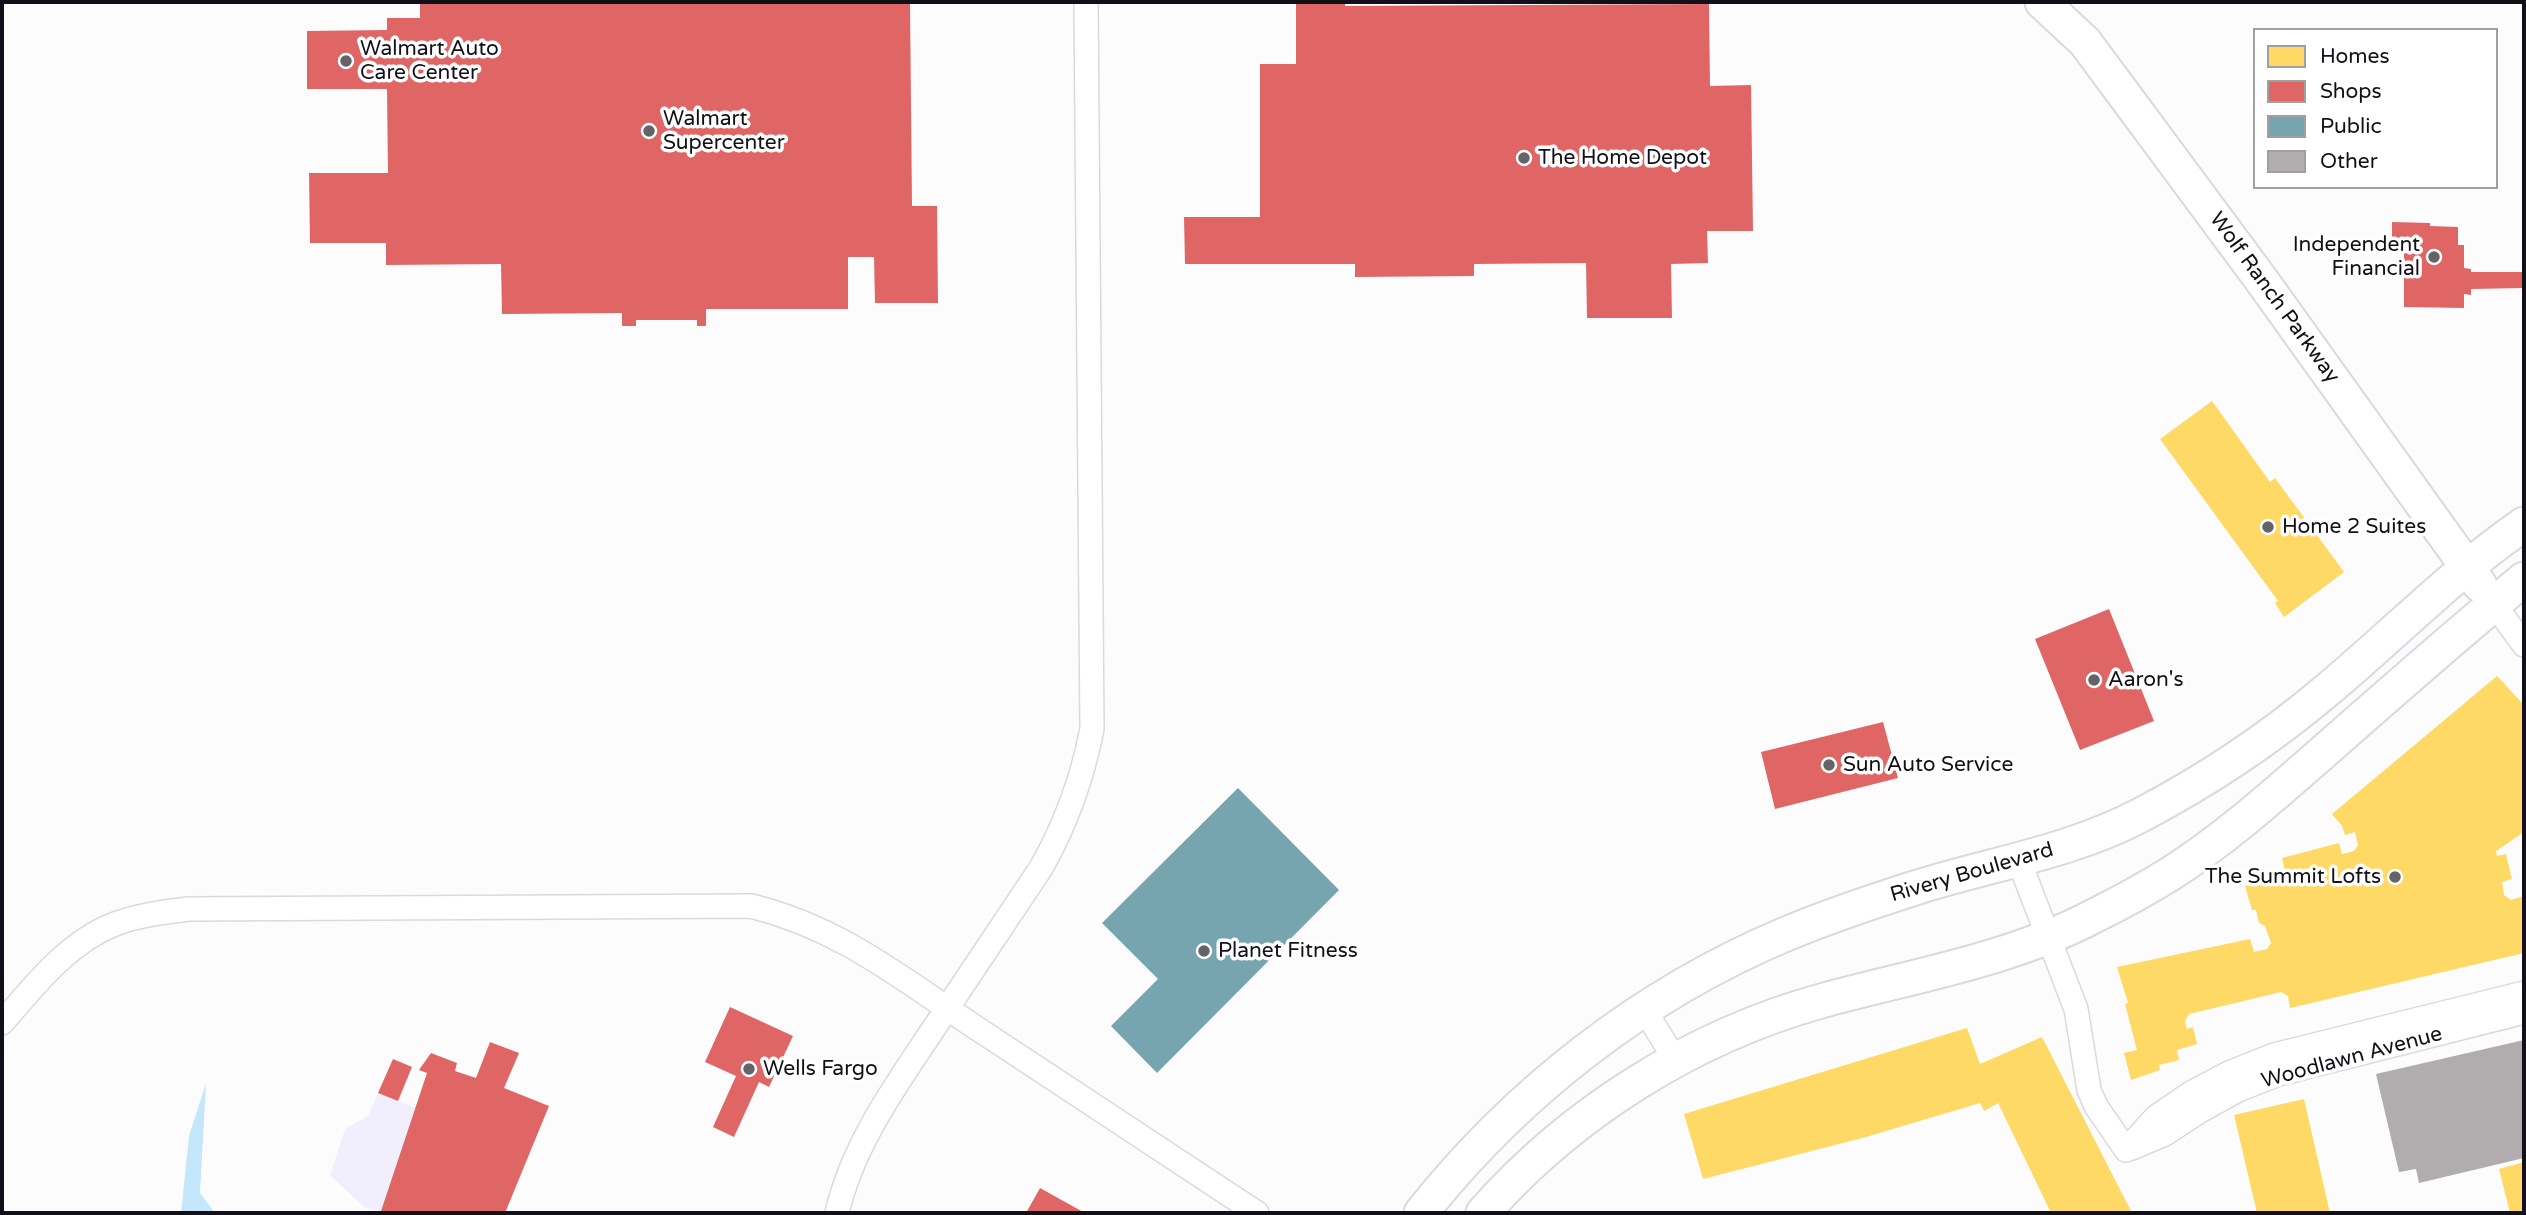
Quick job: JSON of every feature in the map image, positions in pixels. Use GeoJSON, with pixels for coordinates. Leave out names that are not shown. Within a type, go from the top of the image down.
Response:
{"type":"FeatureCollection","features":[{"type":"Feature","properties":{"kind":"street"},"geometry":{"type":"LineString","coordinates":[[837,1213],[842,1191],[864,1138],[890,1093],[1041,869],[1073,803],[1085,765],[1092,729],[1086,2]]}},
{"type":"Feature","properties":{"kind":"street","name":"Wolf Ranch Parkway"},"geometry":{"type":"LineString","coordinates":[[2042,2],[2085,42],[2260,278],[2494,604]]}},
{"type":"Feature","properties":{"kind":"street","name":"Rivery Boulevard"},"geometry":{"type":"LineString","coordinates":[[1421,1213],[1453,1172],[1513,1112],[1583,1051],[1644,1009],[1731,960],[1786,934],[1922,886],[2019,861],[2088,838],[2134,819],[2200,783],[2267,739],[2326,692],[2524,524]]}},
{"type":"Feature","properties":{"kind":"street"},"geometry":{"type":"LineString","coordinates":[[1483,1213],[1518,1175],[1554,1143],[1618,1095],[1711,1042],[1781,1013],[1976,961],[2047,937],[2089,919],[2171,873],[2212,845],[2273,796],[2524,579]]}},
{"type":"Feature","properties":{"kind":"street"},"geometry":{"type":"LineString","coordinates":[[2494,604],[2524,645]]}},
{"type":"Feature","properties":{"kind":"street"},"geometry":{"type":"LineString","coordinates":[[2019,861],[2076,1009],[2089,1090],[2096,1106],[2126,1150]]}},
{"type":"Feature","properties":{"kind":"street"},"geometry":{"type":"LineString","coordinates":[[2,1023],[48,970],[80,943],[113,925],[145,915],[189,909],[751,906],[786,914],[819,928],[880,961],[1257,1213]]}},
{"type":"Feature","properties":{"kind":"street","name":"Woodlawn Avenue"},"geometry":{"type":"LineString","coordinates":[[2126,1150],[2156,1117],[2191,1093],[2229,1073],[2274,1055],[2524,993]]}},
{"type":"Feature","properties":{"kind":"street"},"geometry":{"type":"LineString","coordinates":[[1644,1009],[1676,1061]]}},
{"type":"Feature","properties":{"kind":"street","name":"Woodlawn Avenue"},"geometry":{"type":"LineString","coordinates":[[2126,1150],[2165,1134],[2238,1090],[2279,1074],[2524,1013]]}},
{"type":"Feature","properties":{"kind":"shaded area"},"geometry":{"type":"Polygon","coordinates":[[[378,1093],[415,1108],[381,1211],[365,1208],[330,1175],[345,1129],[368,1116],[378,1093]]]}},
{"type":"Feature","properties":{"kind":"water"},"geometry":{"type":"Polygon","coordinates":[[[206,1083],[200,1193],[215,1213],[181,1213],[189,1136],[206,1083]]]}},
{"type":"Feature","properties":{"kind":"building: Homes","name":"Home 2 Suites"},"geometry":{"type":"Polygon","coordinates":[[[2212,401],[2270,482],[2275,478],[2344,572],[2284,617],[2275,603],[2278,601],[2160,439],[2212,401]]]}},
{"type":"Feature","properties":{"kind":"building: Homes","name":"The Summit Lofts"},"geometry":{"type":"Polygon","coordinates":[[[2497,676],[2524,705],[2524,832],[2496,851],[2497,856],[2506,854],[2512,879],[2502,882],[2504,895],[2511,900],[2524,896],[2524,953],[2290,1008],[2288,996],[2281,992],[2189,1014],[2185,1021],[2187,1029],[2193,1027],[2197,1044],[2177,1050],[2179,1060],[2159,1065],[2160,1070],[2131,1080],[2124,1053],[2137,1050],[2125,1004],[2128,1003],[2117,967],[2250,939],[2254,952],[2267,949],[2271,943],[2265,926],[2259,923],[2256,910],[2252,910],[2245,886],[2286,875],[2282,858],[2339,843],[2342,854],[2354,851],[2358,845],[2355,832],[2345,835],[2342,826],[2332,814],[2497,676]]]}},
{"type":"Feature","properties":{"kind":"building: Homes"},"geometry":{"type":"Polygon","coordinates":[[[1967,1028],[1980,1064],[2042,1037],[2132,1213],[2051,1213],[1998,1103],[1984,1111],[1980,1103],[1866,1137],[1703,1179],[1684,1114],[1967,1028]]]}},
{"type":"Feature","properties":{"kind":"building: Homes"},"geometry":{"type":"Polygon","coordinates":[[[2304,1099],[2330,1213],[2257,1213],[2234,1115],[2304,1099]]]}},
{"type":"Feature","properties":{"kind":"building: Homes"},"geometry":{"type":"Polygon","coordinates":[[[2524,1162],[2524,1213],[2510,1213],[2499,1169],[2524,1162]]]}},
{"type":"Feature","properties":{"kind":"building: Shops","name":"Walmart Supercenter"},"geometry":{"type":"Polygon","coordinates":[[[420,2],[910,2],[912,206],[937,206],[938,303],[875,303],[874,257],[848,257],[848,309],[706,309],[706,326],[697,326],[697,320],[636,320],[636,326],[622,326],[622,313],[502,314],[501,264],[386,265],[386,243],[310,243],[309,173],[388,173],[387,89],[307,89],[307,31],[387,30],[387,18],[420,18],[420,2]]]}},
{"type":"Feature","properties":{"kind":"building: Shops","name":"The Home Depot"},"geometry":{"type":"Polygon","coordinates":[[[1296,2],[1345,2],[1345,6],[1709,4],[1710,86],[1751,85],[1753,231],[1707,231],[1708,263],[1671,264],[1672,318],[1587,318],[1586,263],[1474,264],[1474,276],[1355,277],[1355,264],[1185,264],[1184,217],[1260,217],[1260,64],[1296,64],[1296,2]]]}},
{"type":"Feature","properties":{"kind":"building: Shops","name":"Independent Financial"},"geometry":{"type":"Polygon","coordinates":[[[2392,222],[2458,227],[2458,245],[2464,245],[2464,268],[2471,269],[2471,272],[2524,272],[2524,288],[2471,289],[2471,295],[2464,294],[2464,308],[2404,307],[2404,246],[2392,246],[2392,222]]]}},
{"type":"Feature","properties":{"kind":"building: Shops","name":"Aaron's"},"geometry":{"type":"Polygon","coordinates":[[[2109,609],[2154,721],[2080,750],[2035,639],[2109,609]]]}},
{"type":"Feature","properties":{"kind":"building: Shops","name":"Sun Auto Service"},"geometry":{"type":"Polygon","coordinates":[[[1883,722],[1898,778],[1775,809],[1761,752],[1883,722]]]}},
{"type":"Feature","properties":{"kind":"building: Shops","name":"Wells Fargo"},"geometry":{"type":"Polygon","coordinates":[[[730,1007],[793,1036],[769,1087],[759,1082],[734,1137],[713,1127],[736,1076],[705,1062],[730,1007]]]}},
{"type":"Feature","properties":{"kind":"building: Shops"},"geometry":{"type":"Polygon","coordinates":[[[490,1042],[519,1053],[504,1088],[549,1106],[505,1213],[381,1211],[427,1073],[419,1070],[431,1053],[457,1063],[455,1071],[476,1078],[490,1042]]]}},
{"type":"Feature","properties":{"kind":"building: Shops"},"geometry":{"type":"Polygon","coordinates":[[[393,1059],[412,1067],[398,1101],[378,1093],[393,1059]]]}},
{"type":"Feature","properties":{"kind":"building: Shops"},"geometry":{"type":"Polygon","coordinates":[[[1040,1188],[1085,1213],[1026,1213],[1040,1188]]]}},
{"type":"Feature","properties":{"kind":"building: Public","name":"Planet Fitness"},"geometry":{"type":"Polygon","coordinates":[[[1238,788],[1339,890],[1157,1073],[1111,1026],[1158,979],[1102,923],[1238,788]]]}},
{"type":"Feature","properties":{"kind":"building: Other"},"geometry":{"type":"Polygon","coordinates":[[[2524,1040],[2524,1158],[2419,1183],[2416,1169],[2399,1172],[2376,1074],[2524,1040]]]}},
{"type":"Feature","properties":{"kind":"place","name":"Walmart Auto Care Center"},"geometry":{"type":"Point","coordinates":[346,61]}},
{"type":"Feature","properties":{"kind":"place","name":"Walmart Supercenter"},"geometry":{"type":"Point","coordinates":[649,131]}},
{"type":"Feature","properties":{"kind":"place","name":"The Home Depot"},"geometry":{"type":"Point","coordinates":[1524,158]}},
{"type":"Feature","properties":{"kind":"place","name":"Independent Financial"},"geometry":{"type":"Point","coordinates":[2434,257]}},
{"type":"Feature","properties":{"kind":"place","name":"Home 2 Suites"},"geometry":{"type":"Point","coordinates":[2268,527]}},
{"type":"Feature","properties":{"kind":"place","name":"Aaron's"},"geometry":{"type":"Point","coordinates":[2094,680]}},
{"type":"Feature","properties":{"kind":"place","name":"Sun Auto Service"},"geometry":{"type":"Point","coordinates":[1829,765]}},
{"type":"Feature","properties":{"kind":"place","name":"The Summit Lofts"},"geometry":{"type":"Point","coordinates":[2395,877]}},
{"type":"Feature","properties":{"kind":"place","name":"Planet Fitness"},"geometry":{"type":"Point","coordinates":[1204,951]}},
{"type":"Feature","properties":{"kind":"place","name":"Wells Fargo"},"geometry":{"type":"Point","coordinates":[749,1069]}}]}
